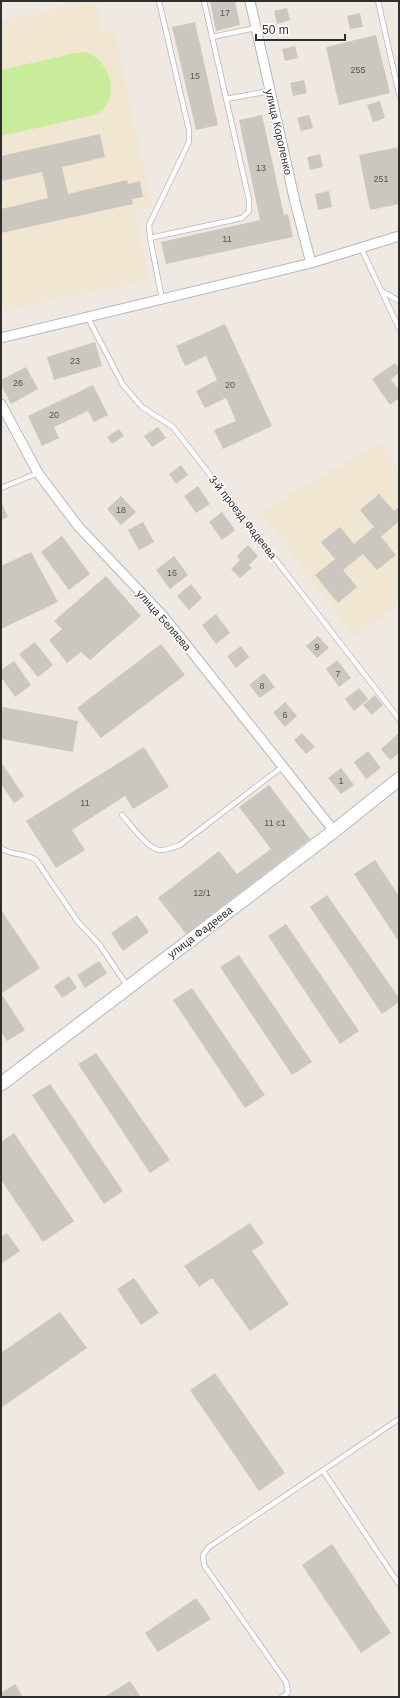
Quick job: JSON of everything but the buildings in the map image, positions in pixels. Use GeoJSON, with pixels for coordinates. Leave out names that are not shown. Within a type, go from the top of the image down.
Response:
{"type":"FeatureCollection","features":[{"type":"Feature","properties":{"kind":"main road","name":"улица Фадеева"},"geometry":{"type":"LineString","coordinates":[[1,1084],[334,831],[399,779]]}},
{"type":"Feature","properties":{"kind":"street","name":"улица Короленко"},"geometry":{"type":"LineString","coordinates":[[250,1],[310,262]]}},
{"type":"Feature","properties":{"kind":"street"},"geometry":{"type":"LineString","coordinates":[[1,338],[88,318],[310,262],[399,236]]}},
{"type":"Feature","properties":{"kind":"street","name":"улица Беляева"},"geometry":{"type":"LineString","coordinates":[[1,404],[38,473],[78,526],[164,617],[334,831]]}},
{"type":"Feature","properties":{"kind":"lane"},"geometry":{"type":"LineString","coordinates":[[159,1],[189,130],[189,142],[150,225],[150,238],[162,299]]}},
{"type":"Feature","properties":{"kind":"lane"},"geometry":{"type":"LineString","coordinates":[[150,238],[242,218],[248,211],[250,200],[204,1]]}},
{"type":"Feature","properties":{"kind":"lane"},"geometry":{"type":"LineString","coordinates":[[378,1],[399,87],[399,94]]}},
{"type":"Feature","properties":{"kind":"lane"},"geometry":{"type":"LineString","coordinates":[[212,37],[256,28]]}},
{"type":"Feature","properties":{"kind":"lane"},"geometry":{"type":"LineString","coordinates":[[226,99],[270,91]]}},
{"type":"Feature","properties":{"kind":"lane"},"geometry":{"type":"LineString","coordinates":[[361,248],[399,328]]}},
{"type":"Feature","properties":{"kind":"lane"},"geometry":{"type":"LineString","coordinates":[[381,290],[399,301]]}},
{"type":"Feature","properties":{"kind":"lane","name":"3-й проезд Фадеева"},"geometry":{"type":"LineString","coordinates":[[88,318],[123,385],[142,408],[173,427],[399,719]]}},
{"type":"Feature","properties":{"kind":"lane"},"geometry":{"type":"LineString","coordinates":[[1,488],[38,473]]}},
{"type":"Feature","properties":{"kind":"lane"},"geometry":{"type":"LineString","coordinates":[[122,815],[149,845],[158,850],[168,849],[180,845],[282,767]]}},
{"type":"Feature","properties":{"kind":"lane"},"geometry":{"type":"LineString","coordinates":[[1,848],[6,852],[28,855],[36,860],[78,922],[99,944],[128,987]]}},
{"type":"Feature","properties":{"kind":"lane"},"geometry":{"type":"LineString","coordinates":[[282,1697],[288,1693],[286,1682],[204,1565],[203,1555],[209,1547],[399,1419]]}},
{"type":"Feature","properties":{"kind":"lane"},"geometry":{"type":"LineString","coordinates":[[323,1471],[399,1584]]}},
{"type":"Feature","properties":{"kind":"shaded area"},"geometry":{"type":"Polygon","coordinates":[[[96,1],[102,30],[114,28],[152,208],[134,212],[149,280],[4,311],[1,298],[1,21],[96,1]]]}},
{"type":"Feature","properties":{"kind":"shaded area"},"geometry":{"type":"Polygon","coordinates":[[[378,444],[399,469],[399,603],[355,637],[260,512],[378,444]]]}},
{"type":"Feature","properties":{"kind":"green space"},"geometry":{"type":"Polygon","coordinates":[[[85,52],[94,56],[107,72],[111,92],[103,109],[94,115],[1,136],[1,70],[85,52]]]}}]}
